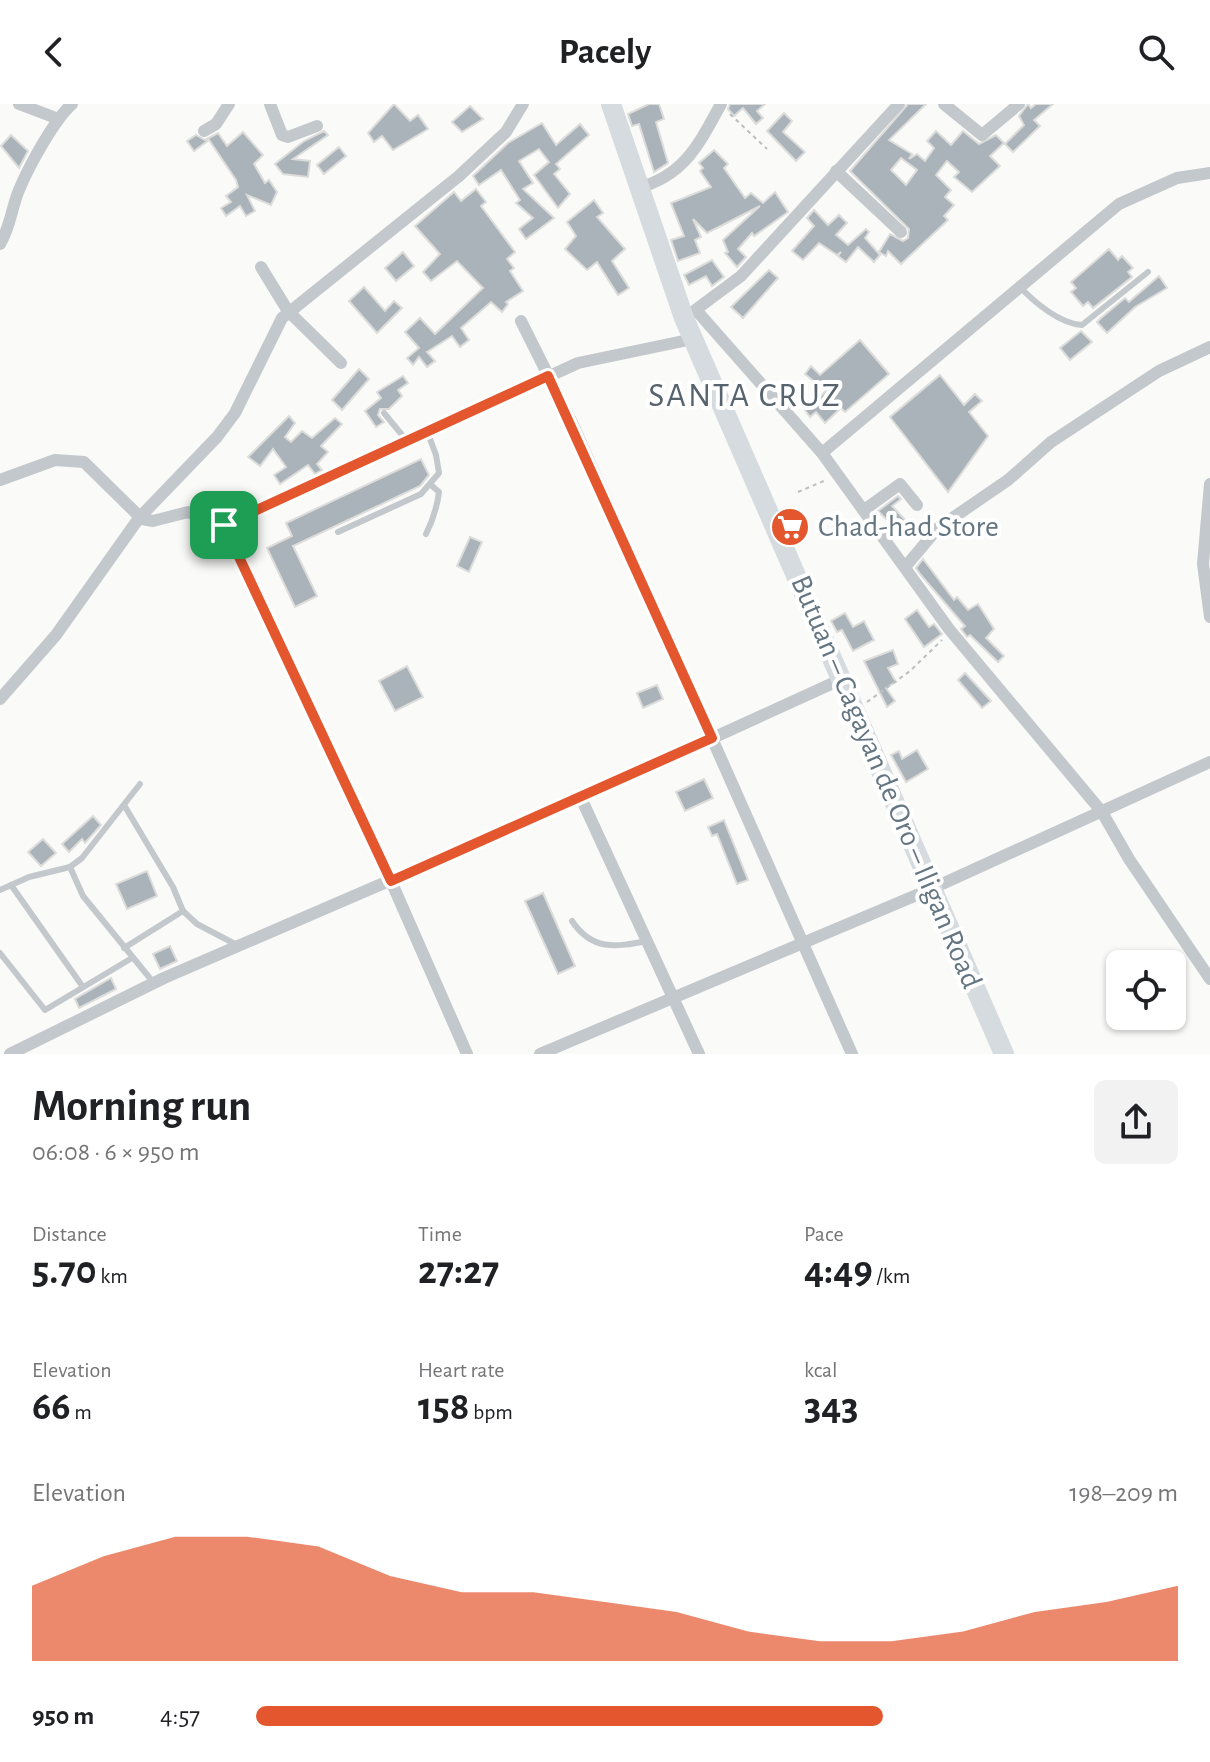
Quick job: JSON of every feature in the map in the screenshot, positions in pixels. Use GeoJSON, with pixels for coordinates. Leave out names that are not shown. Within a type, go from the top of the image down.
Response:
{"type":"FeatureCollection","features":[{"type":"Feature","properties":{"kind":"highway","name":"Butuan – Cagayan de Oro – Iligan Road"},"geometry":{"type":"LineString","coordinates":[[611,105],[638,188],[690,314],[693,339],[1004,1054]]}},
{"type":"Feature","properties":{"kind":"street"},"geometry":{"type":"LineString","coordinates":[[19,104],[56,118]]}},
{"type":"Feature","properties":{"kind":"street"},"geometry":{"type":"LineString","coordinates":[[0,244],[10,226],[20,188],[56,118],[72,104]]}},
{"type":"Feature","properties":{"kind":"street"},"geometry":{"type":"LineString","coordinates":[[204,131],[216,124],[229,104]]}},
{"type":"Feature","properties":{"kind":"street"},"geometry":{"type":"LineString","coordinates":[[270,104],[282,135],[288,137],[317,126]]}},
{"type":"Feature","properties":{"kind":"street"},"geometry":{"type":"LineString","coordinates":[[0,699],[56,635],[139,518],[217,437],[235,413],[271,336],[288,311],[459,176],[506,132],[523,104]]}},
{"type":"Feature","properties":{"kind":"street"},"geometry":{"type":"LineString","coordinates":[[899,104],[741,276],[690,314],[822,453],[949,629],[1102,812],[1129,859],[1210,979]]}},
{"type":"Feature","properties":{"kind":"street"},"geometry":{"type":"LineString","coordinates":[[944,104],[982,135],[1019,104]]}},
{"type":"Feature","properties":{"kind":"street"},"geometry":{"type":"LineString","coordinates":[[638,188],[661,181],[678,169],[720,105]]}},
{"type":"Feature","properties":{"kind":"street"},"geometry":{"type":"LineString","coordinates":[[836,171],[901,232]]}},
{"type":"Feature","properties":{"kind":"street"},"geometry":{"type":"LineString","coordinates":[[822,453],[1119,204],[1177,178],[1210,173]]}},
{"type":"Feature","properties":{"kind":"street"},"geometry":{"type":"LineString","coordinates":[[261,267],[288,311],[341,363]]}},
{"type":"Feature","properties":{"kind":"street"},"geometry":{"type":"LineString","coordinates":[[521,321],[712,738],[852,1054]]}},
{"type":"Feature","properties":{"kind":"street"},"geometry":{"type":"LineString","coordinates":[[0,480],[55,460],[84,462],[139,518],[153,521],[188,512],[224,525],[578,363],[693,339]]}},
{"type":"Feature","properties":{"kind":"street"},"geometry":{"type":"LineString","coordinates":[[906,566],[938,528],[1008,480],[1051,442],[1159,371],[1210,347]]}},
{"type":"Feature","properties":{"kind":"street"},"geometry":{"type":"LineString","coordinates":[[864,510],[900,484],[917,505]]}},
{"type":"Feature","properties":{"kind":"street"},"geometry":{"type":"LineString","coordinates":[[1210,484],[1203,564],[1210,617]]}},
{"type":"Feature","properties":{"kind":"street"},"geometry":{"type":"LineString","coordinates":[[224,525],[391,881],[467,1054]]}},
{"type":"Feature","properties":{"kind":"street"},"geometry":{"type":"LineString","coordinates":[[10,1054],[154,983],[581,798],[842,679]]}},
{"type":"Feature","properties":{"kind":"street"},"geometry":{"type":"LineString","coordinates":[[540,1054],[931,889],[1210,762]]}},
{"type":"Feature","properties":{"kind":"street"},"geometry":{"type":"LineString","coordinates":[[581,798],[699,1054]]}},
{"type":"Feature","properties":{"kind":"lane"},"geometry":{"type":"LineString","coordinates":[[1019,286],[1052,313],[1068,322],[1082,325],[1148,272]]}},
{"type":"Feature","properties":{"kind":"lane"},"geometry":{"type":"LineString","coordinates":[[384,413],[407,441]]}},
{"type":"Feature","properties":{"kind":"lane"},"geometry":{"type":"LineString","coordinates":[[338,532],[421,494],[431,485],[439,473],[427,431]]}},
{"type":"Feature","properties":{"kind":"lane"},"geometry":{"type":"LineString","coordinates":[[426,534],[435,515],[439,492],[431,485]]}},
{"type":"Feature","properties":{"kind":"lane"},"geometry":{"type":"LineString","coordinates":[[0,890],[70,867],[82,858],[140,784]]}},
{"type":"Feature","properties":{"kind":"lane"},"geometry":{"type":"LineString","coordinates":[[124,805],[173,887],[183,911],[197,924],[239,946]]}},
{"type":"Feature","properties":{"kind":"lane"},"geometry":{"type":"LineString","coordinates":[[70,867],[83,896],[154,983]]}},
{"type":"Feature","properties":{"kind":"lane"},"geometry":{"type":"LineString","coordinates":[[11,885],[83,987]]}},
{"type":"Feature","properties":{"kind":"lane"},"geometry":{"type":"LineString","coordinates":[[124,948],[183,911]]}},
{"type":"Feature","properties":{"kind":"lane"},"geometry":{"type":"LineString","coordinates":[[572,921],[583,937],[602,944],[648,941]]}},
{"type":"Feature","properties":{"kind":"lane"},"geometry":{"type":"LineString","coordinates":[[0,953],[45,1010],[132,958]]}},
{"type":"Feature","properties":{"kind":"path"},"geometry":{"type":"LineString","coordinates":[[720,105],[767,149]]}},
{"type":"Feature","properties":{"kind":"path"},"geometry":{"type":"LineString","coordinates":[[798,492],[839,476]]}},
{"type":"Feature","properties":{"kind":"path"},"geometry":{"type":"LineString","coordinates":[[856,709],[910,671],[949,629]]}},
{"type":"Feature","properties":{"kind":"building"},"geometry":{"type":"Polygon","coordinates":[[[394,104],[410,121],[418,115],[428,129],[393,150],[382,136],[374,142],[368,133],[394,104]]]}},
{"type":"Feature","properties":{"kind":"building"},"geometry":{"type":"Polygon","coordinates":[[[649,104],[659,104],[664,119],[656,122],[668,163],[654,172],[639,124],[632,126],[628,114],[649,104]]]}},
{"type":"Feature","properties":{"kind":"building"},"geometry":{"type":"Polygon","coordinates":[[[730,104],[765,104],[757,111],[763,118],[756,124],[743,108],[734,116],[728,109],[730,104]]]}},
{"type":"Feature","properties":{"kind":"building"},"geometry":{"type":"Polygon","coordinates":[[[908,104],[926,104],[889,140],[912,154],[909,159],[917,154],[925,161],[934,148],[927,141],[936,131],[951,145],[963,131],[979,144],[996,135],[1004,143],[990,156],[1000,166],[972,192],[954,177],[959,172],[947,161],[936,175],[951,190],[945,197],[954,205],[944,216],[948,220],[901,264],[888,251],[886,256],[879,252],[890,234],[903,241],[908,238],[909,229],[850,171],[908,104]],[[901,158],[891,170],[906,185],[917,170],[901,158]]]}},
{"type":"Feature","properties":{"kind":"building"},"geometry":{"type":"Polygon","coordinates":[[[1028,104],[1031,108],[1036,104],[1053,104],[1034,120],[1040,126],[1013,152],[1005,144],[1024,125],[1019,116],[1028,104]]]}},
{"type":"Feature","properties":{"kind":"building"},"geometry":{"type":"Polygon","coordinates":[[[470,106],[483,119],[462,132],[452,122],[470,106]]]}},
{"type":"Feature","properties":{"kind":"building"},"geometry":{"type":"Polygon","coordinates":[[[784,113],[792,121],[783,132],[805,152],[796,161],[767,131],[784,113]]]}},
{"type":"Feature","properties":{"kind":"building"},"geometry":{"type":"Polygon","coordinates":[[[542,123],[556,145],[580,124],[589,135],[556,164],[560,169],[554,174],[570,194],[558,208],[534,175],[549,162],[539,149],[519,161],[533,183],[523,189],[554,218],[526,239],[519,229],[533,218],[516,203],[520,200],[501,170],[479,185],[473,176],[508,143],[542,123]]]}},
{"type":"Feature","properties":{"kind":"building"},"geometry":{"type":"Polygon","coordinates":[[[324,131],[328,135],[293,159],[310,161],[308,177],[283,174],[275,164],[304,141],[324,131]]]}},
{"type":"Feature","properties":{"kind":"building"},"geometry":{"type":"Polygon","coordinates":[[[243,132],[263,155],[254,164],[265,183],[269,180],[277,192],[271,205],[247,195],[255,211],[246,216],[240,206],[226,216],[221,208],[231,202],[226,196],[238,187],[236,180],[209,140],[194,151],[187,141],[196,135],[205,140],[218,133],[227,146],[243,132]]]}},
{"type":"Feature","properties":{"kind":"building"},"geometry":{"type":"Polygon","coordinates":[[[11,135],[28,151],[19,168],[1,146],[11,135]]]}},
{"type":"Feature","properties":{"kind":"building"},"geometry":{"type":"Polygon","coordinates":[[[339,147],[346,156],[324,174],[317,165],[339,147]]]}},
{"type":"Feature","properties":{"kind":"building"},"geometry":{"type":"Polygon","coordinates":[[[714,150],[728,164],[724,168],[745,198],[751,193],[763,203],[775,192],[788,212],[754,236],[752,233],[738,249],[746,257],[737,267],[725,253],[728,252],[723,240],[760,206],[707,233],[693,219],[701,237],[695,240],[700,253],[678,261],[671,240],[684,236],[671,203],[711,187],[700,171],[703,168],[699,163],[714,150]]]}},
{"type":"Feature","properties":{"kind":"building"},"geometry":{"type":"Polygon","coordinates":[[[476,189],[486,202],[481,206],[515,252],[507,259],[514,268],[510,271],[523,291],[506,302],[508,304],[502,312],[491,302],[461,328],[469,340],[460,347],[452,336],[427,352],[435,361],[427,367],[419,357],[413,365],[407,358],[419,348],[405,332],[420,318],[435,334],[483,288],[457,261],[431,281],[423,272],[440,254],[415,226],[454,192],[461,201],[476,189]]]}},
{"type":"Feature","properties":{"kind":"building"},"geometry":{"type":"Polygon","coordinates":[[[594,200],[603,213],[597,217],[625,249],[612,261],[629,288],[618,295],[597,262],[587,270],[565,249],[576,236],[567,222],[594,200]]]}},
{"type":"Feature","properties":{"kind":"building"},"geometry":{"type":"Polygon","coordinates":[[[814,210],[828,225],[839,215],[847,223],[836,235],[848,245],[866,229],[869,232],[865,238],[880,255],[874,262],[858,247],[846,262],[838,256],[841,252],[837,255],[819,243],[803,260],[792,251],[814,226],[807,218],[814,210]]]}},
{"type":"Feature","properties":{"kind":"building"},"geometry":{"type":"Polygon","coordinates":[[[1109,249],[1118,260],[1122,256],[1133,268],[1128,272],[1132,277],[1093,308],[1088,302],[1083,306],[1071,292],[1076,288],[1071,282],[1109,249]]]}},
{"type":"Feature","properties":{"kind":"building"},"geometry":{"type":"Polygon","coordinates":[[[403,252],[414,266],[396,281],[385,268],[403,252]]]}},
{"type":"Feature","properties":{"kind":"building"},"geometry":{"type":"Polygon","coordinates":[[[712,260],[724,277],[712,286],[706,276],[689,285],[684,275],[712,260]]]}},
{"type":"Feature","properties":{"kind":"building"},"geometry":{"type":"Polygon","coordinates":[[[769,270],[778,278],[743,318],[731,307],[769,270]]]}},
{"type":"Feature","properties":{"kind":"building"},"geometry":{"type":"Polygon","coordinates":[[[1159,276],[1167,288],[1135,307],[1107,333],[1097,322],[1125,298],[1129,302],[1159,276]]]}},
{"type":"Feature","properties":{"kind":"building"},"geometry":{"type":"Polygon","coordinates":[[[364,287],[385,311],[394,301],[402,308],[377,333],[349,301],[364,287]]]}},
{"type":"Feature","properties":{"kind":"building"},"geometry":{"type":"Polygon","coordinates":[[[1081,331],[1092,342],[1070,360],[1060,348],[1081,331]]]}},
{"type":"Feature","properties":{"kind":"building"},"geometry":{"type":"Polygon","coordinates":[[[860,340],[889,374],[845,412],[841,408],[825,423],[816,412],[810,417],[805,410],[826,391],[805,374],[811,366],[820,375],[860,340]]]}},
{"type":"Feature","properties":{"kind":"building"},"geometry":{"type":"Polygon","coordinates":[[[359,369],[369,379],[342,410],[332,400],[359,369]]]}},
{"type":"Feature","properties":{"kind":"building"},"geometry":{"type":"Polygon","coordinates":[[[940,375],[964,405],[975,394],[982,401],[969,412],[988,436],[948,492],[890,417],[940,375]]]}},
{"type":"Feature","properties":{"kind":"building"},"geometry":{"type":"Polygon","coordinates":[[[403,376],[408,383],[398,390],[402,396],[389,409],[380,409],[378,415],[384,422],[376,427],[365,411],[381,398],[377,392],[403,376]]]}},
{"type":"Feature","properties":{"kind":"building"},"geometry":{"type":"Polygon","coordinates":[[[289,416],[295,423],[285,437],[291,442],[302,431],[312,438],[335,418],[342,424],[321,446],[328,452],[317,464],[322,470],[315,474],[308,465],[280,484],[274,475],[286,467],[273,449],[260,466],[248,457],[289,416]]]}},
{"type":"Feature","properties":{"kind":"building"},"geometry":{"type":"Polygon","coordinates":[[[421,459],[429,475],[420,486],[293,546],[317,596],[295,607],[267,548],[292,536],[286,523],[421,459]]]}},
{"type":"Feature","properties":{"kind":"building"},"geometry":{"type":"Polygon","coordinates":[[[898,496],[901,499],[892,506],[909,524],[900,533],[878,511],[898,496]]]}},
{"type":"Feature","properties":{"kind":"building"},"geometry":{"type":"Polygon","coordinates":[[[470,537],[482,542],[469,572],[457,566],[470,537]]]}},
{"type":"Feature","properties":{"kind":"building"},"geometry":{"type":"Polygon","coordinates":[[[923,559],[954,600],[957,597],[968,610],[978,604],[994,629],[986,638],[1004,656],[998,662],[970,635],[967,637],[961,629],[965,626],[920,574],[916,568],[923,559]]]}},
{"type":"Feature","properties":{"kind":"building"},"geometry":{"type":"Polygon","coordinates":[[[917,610],[929,627],[934,624],[942,634],[924,647],[905,619],[917,610]]]}},
{"type":"Feature","properties":{"kind":"building"},"geometry":{"type":"Polygon","coordinates":[[[845,613],[853,627],[864,621],[874,640],[853,651],[842,630],[837,632],[831,621],[845,613]]]}},
{"type":"Feature","properties":{"kind":"building"},"geometry":{"type":"Polygon","coordinates":[[[893,650],[898,664],[888,668],[896,682],[886,688],[895,701],[887,707],[864,661],[893,650]]]}},
{"type":"Feature","properties":{"kind":"building"},"geometry":{"type":"Polygon","coordinates":[[[407,666],[423,697],[395,711],[379,681],[407,666]]]}},
{"type":"Feature","properties":{"kind":"building"},"geometry":{"type":"Polygon","coordinates":[[[965,673],[991,701],[982,708],[958,680],[965,673]]]}},
{"type":"Feature","properties":{"kind":"building"},"geometry":{"type":"Polygon","coordinates":[[[657,685],[663,699],[643,708],[637,693],[657,685]]]}},
{"type":"Feature","properties":{"kind":"building"},"geometry":{"type":"Polygon","coordinates":[[[917,750],[928,769],[906,782],[891,755],[899,751],[902,759],[917,750]]]}},
{"type":"Feature","properties":{"kind":"building"},"geometry":{"type":"Polygon","coordinates":[[[704,779],[713,798],[685,811],[676,792],[704,779]]]}},
{"type":"Feature","properties":{"kind":"building"},"geometry":{"type":"Polygon","coordinates":[[[93,816],[101,825],[85,843],[82,839],[69,852],[62,844],[93,816]]]}},
{"type":"Feature","properties":{"kind":"building"},"geometry":{"type":"Polygon","coordinates":[[[724,820],[748,880],[737,884],[717,834],[712,836],[708,827],[724,820]]]}},
{"type":"Feature","properties":{"kind":"building"},"geometry":{"type":"Polygon","coordinates":[[[43,839],[56,853],[41,866],[28,852],[43,839]]]}},
{"type":"Feature","properties":{"kind":"building"},"geometry":{"type":"Polygon","coordinates":[[[147,871],[157,896],[127,909],[116,884],[147,871]]]}},
{"type":"Feature","properties":{"kind":"building"},"geometry":{"type":"Polygon","coordinates":[[[543,893],[575,966],[558,974],[525,901],[543,893]]]}},
{"type":"Feature","properties":{"kind":"building"},"geometry":{"type":"Polygon","coordinates":[[[170,946],[177,961],[160,969],[153,954],[170,946]]]}},
{"type":"Feature","properties":{"kind":"building"},"geometry":{"type":"Polygon","coordinates":[[[111,978],[116,989],[79,1008],[75,999],[111,978]]]}},
{"type":"Feature","properties":{"kind":"place","name":"Chad-had Store"},"geometry":{"type":"Point","coordinates":[790,527]}},
{"type":"Feature","properties":{"kind":"district","name":"SANTA CRUZ"},"geometry":{"type":"Point","coordinates":[745,396]}},
{"type":"Feature","properties":{"kind":"route"},"geometry":{"type":"LineString","coordinates":[[548,376],[573,425],[712,738],[391,881],[224,525],[548,376]]}}]}
